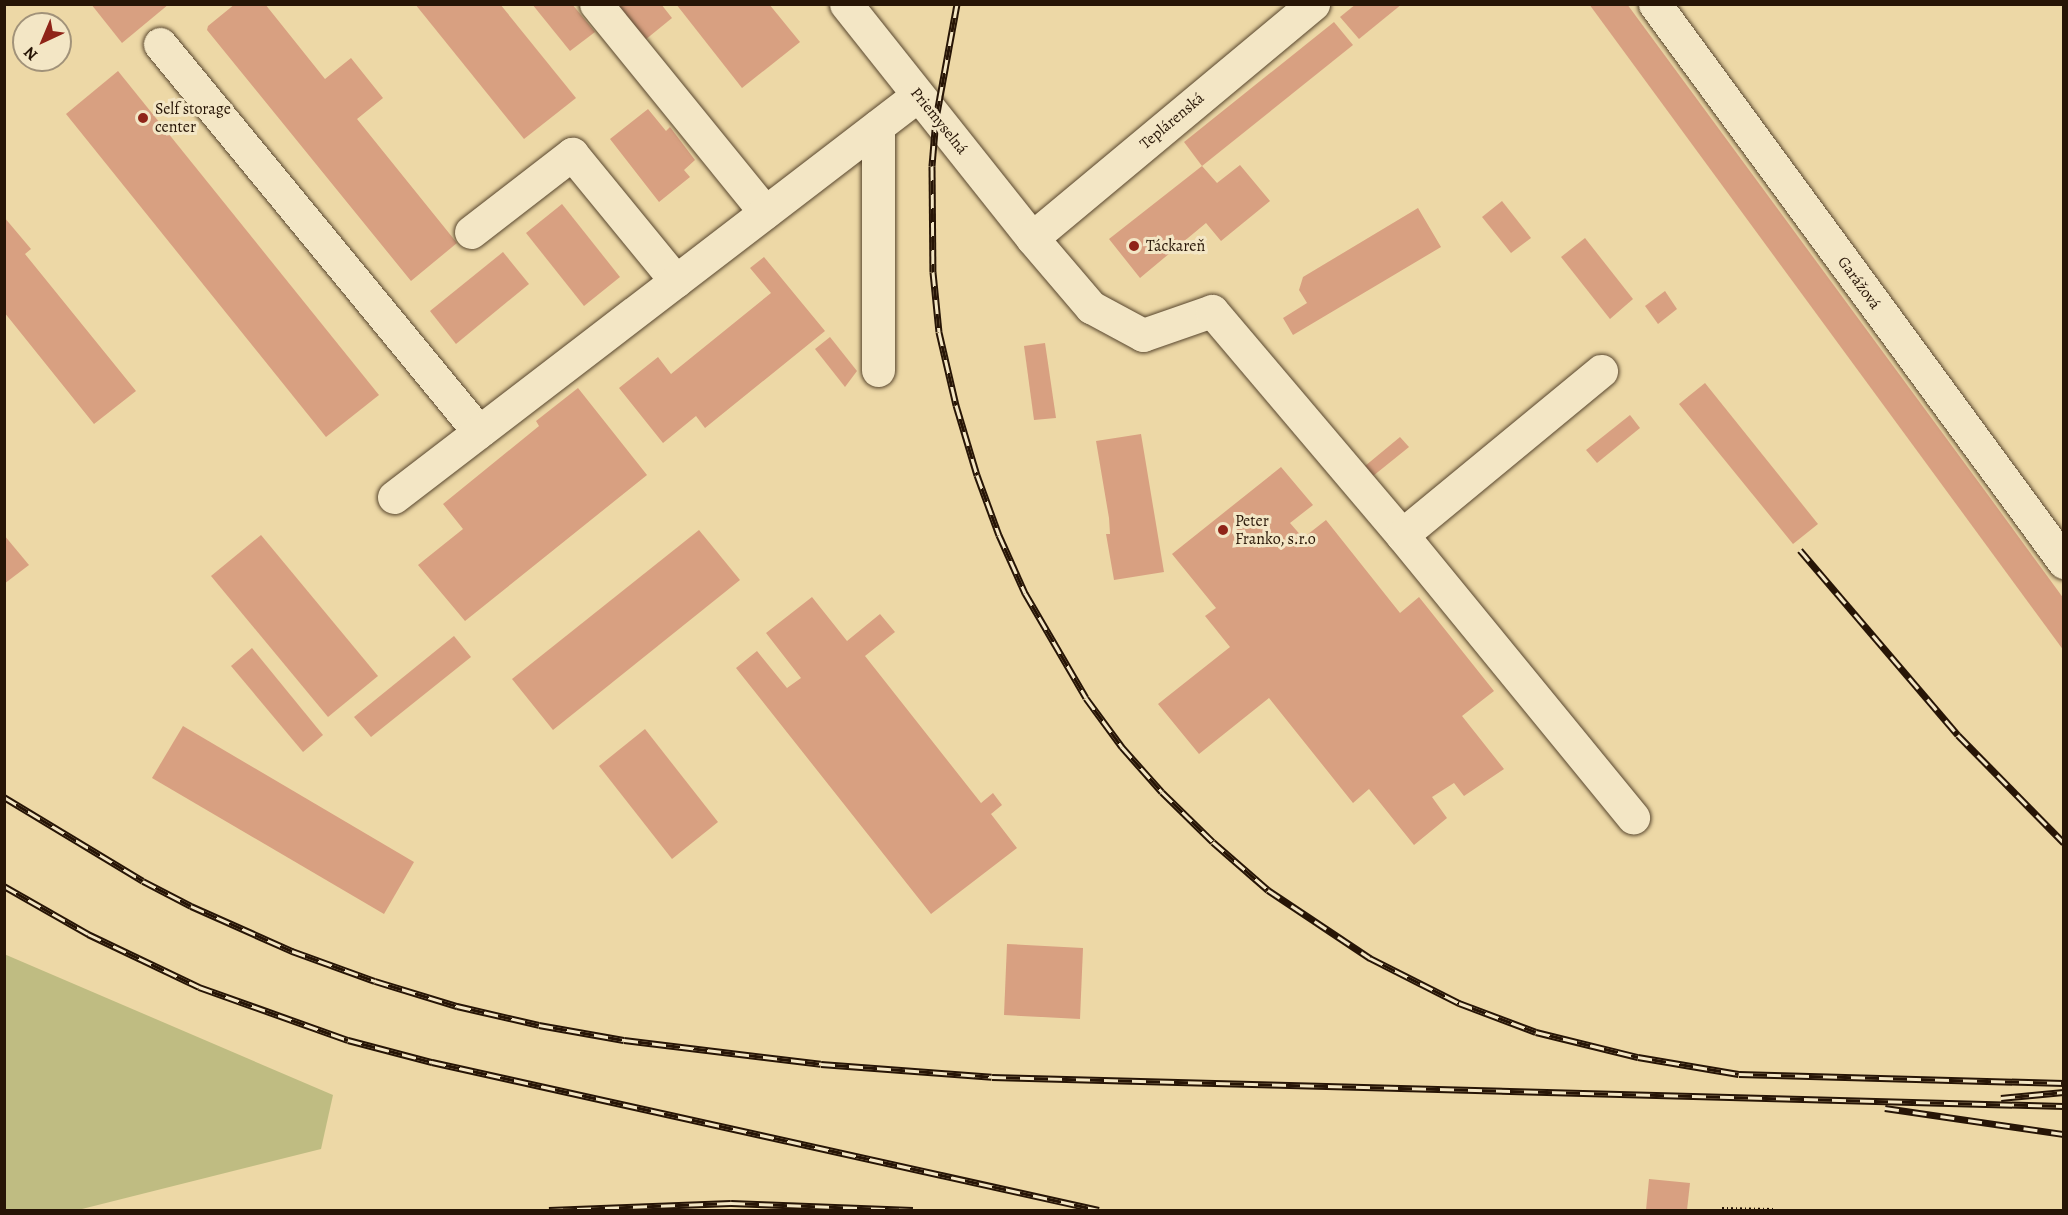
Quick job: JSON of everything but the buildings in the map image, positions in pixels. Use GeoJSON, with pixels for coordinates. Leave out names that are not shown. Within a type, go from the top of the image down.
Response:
{"type":"FeatureCollection","features":[{"type":"Feature","properties":{"kind":"street"},"geometry":{"type":"LineString","coordinates":[[596,4],[765,212]]}},
{"type":"Feature","properties":{"kind":"street","name":"Priemyselná"},"geometry":{"type":"LineString","coordinates":[[846,4],[1032,238],[1091,306],[1143,335],[1212,311],[1402,535]]}},
{"type":"Feature","properties":{"kind":"street","name":"Teplárenská"},"geometry":{"type":"LineString","coordinates":[[1032,238],[1313,4]]}},
{"type":"Feature","properties":{"kind":"street","name":"Garážová"},"geometry":{"type":"LineString","coordinates":[[1655,4],[2064,562]]}},
{"type":"Feature","properties":{"kind":"street"},"geometry":{"type":"LineString","coordinates":[[160,44],[479,432]]}},
{"type":"Feature","properties":{"kind":"street"},"geometry":{"type":"LineString","coordinates":[[394,497],[918,95]]}},
{"type":"Feature","properties":{"kind":"street"},"geometry":{"type":"LineString","coordinates":[[878,126],[878,370]]}},
{"type":"Feature","properties":{"kind":"street"},"geometry":{"type":"LineString","coordinates":[[471,232],[572,154],[676,281]]}},
{"type":"Feature","properties":{"kind":"street"},"geometry":{"type":"LineString","coordinates":[[1601,371],[1402,535],[1633,817]]}},
{"type":"Feature","properties":{"kind":"path"},"geometry":{"type":"LineString","coordinates":[[1722,1209],[1775,1210]]}},
{"type":"Feature","properties":{"kind":"shaded area"},"geometry":{"type":"Polygon","coordinates":[[[4,954],[333,1095],[321,1149],[78,1210],[5,1210],[4,954]]]}},
{"type":"Feature","properties":{"kind":"railway"},"geometry":{"type":"LineString","coordinates":[[957,4],[936,118],[932,166],[933,272],[939,332],[956,405],[977,475],[999,535],[1025,593],[1086,698],[1122,747],[1162,792],[1213,842],[1268,890],[1370,958],[1459,1003],[1536,1032],[1638,1057],[1739,1074],[2064,1083]]}},
{"type":"Feature","properties":{"kind":"railway"},"geometry":{"type":"LineString","coordinates":[[1800,550],[1958,735],[2064,843]]}},
{"type":"Feature","properties":{"kind":"railway"},"geometry":{"type":"LineString","coordinates":[[4,797],[143,881],[191,906],[292,951],[375,981],[457,1006],[539,1025],[624,1040],[821,1064],[992,1077],[2064,1106]]}},
{"type":"Feature","properties":{"kind":"railway"},"geometry":{"type":"LineString","coordinates":[[4,886],[88,934],[199,987],[348,1040],[432,1062],[1099,1210]]}},
{"type":"Feature","properties":{"kind":"railway"},"geometry":{"type":"LineString","coordinates":[[2001,1098],[2064,1092]]}},
{"type":"Feature","properties":{"kind":"railway"},"geometry":{"type":"LineString","coordinates":[[1885,1108],[2064,1134]]}},
{"type":"Feature","properties":{"kind":"railway"},"geometry":{"type":"LineString","coordinates":[[549,1210],[731,1203],[913,1210]]}},
{"type":"Feature","properties":{"kind":"place","name":"Self storage center"},"geometry":{"type":"Point","coordinates":[143,118]}},
{"type":"Feature","properties":{"kind":"place","name":"Táckareň"},"geometry":{"type":"Point","coordinates":[1134,246]}},
{"type":"Feature","properties":{"kind":"place","name":"Peter Franko, s.r.o"},"geometry":{"type":"Point","coordinates":[1223,530]}}]}
